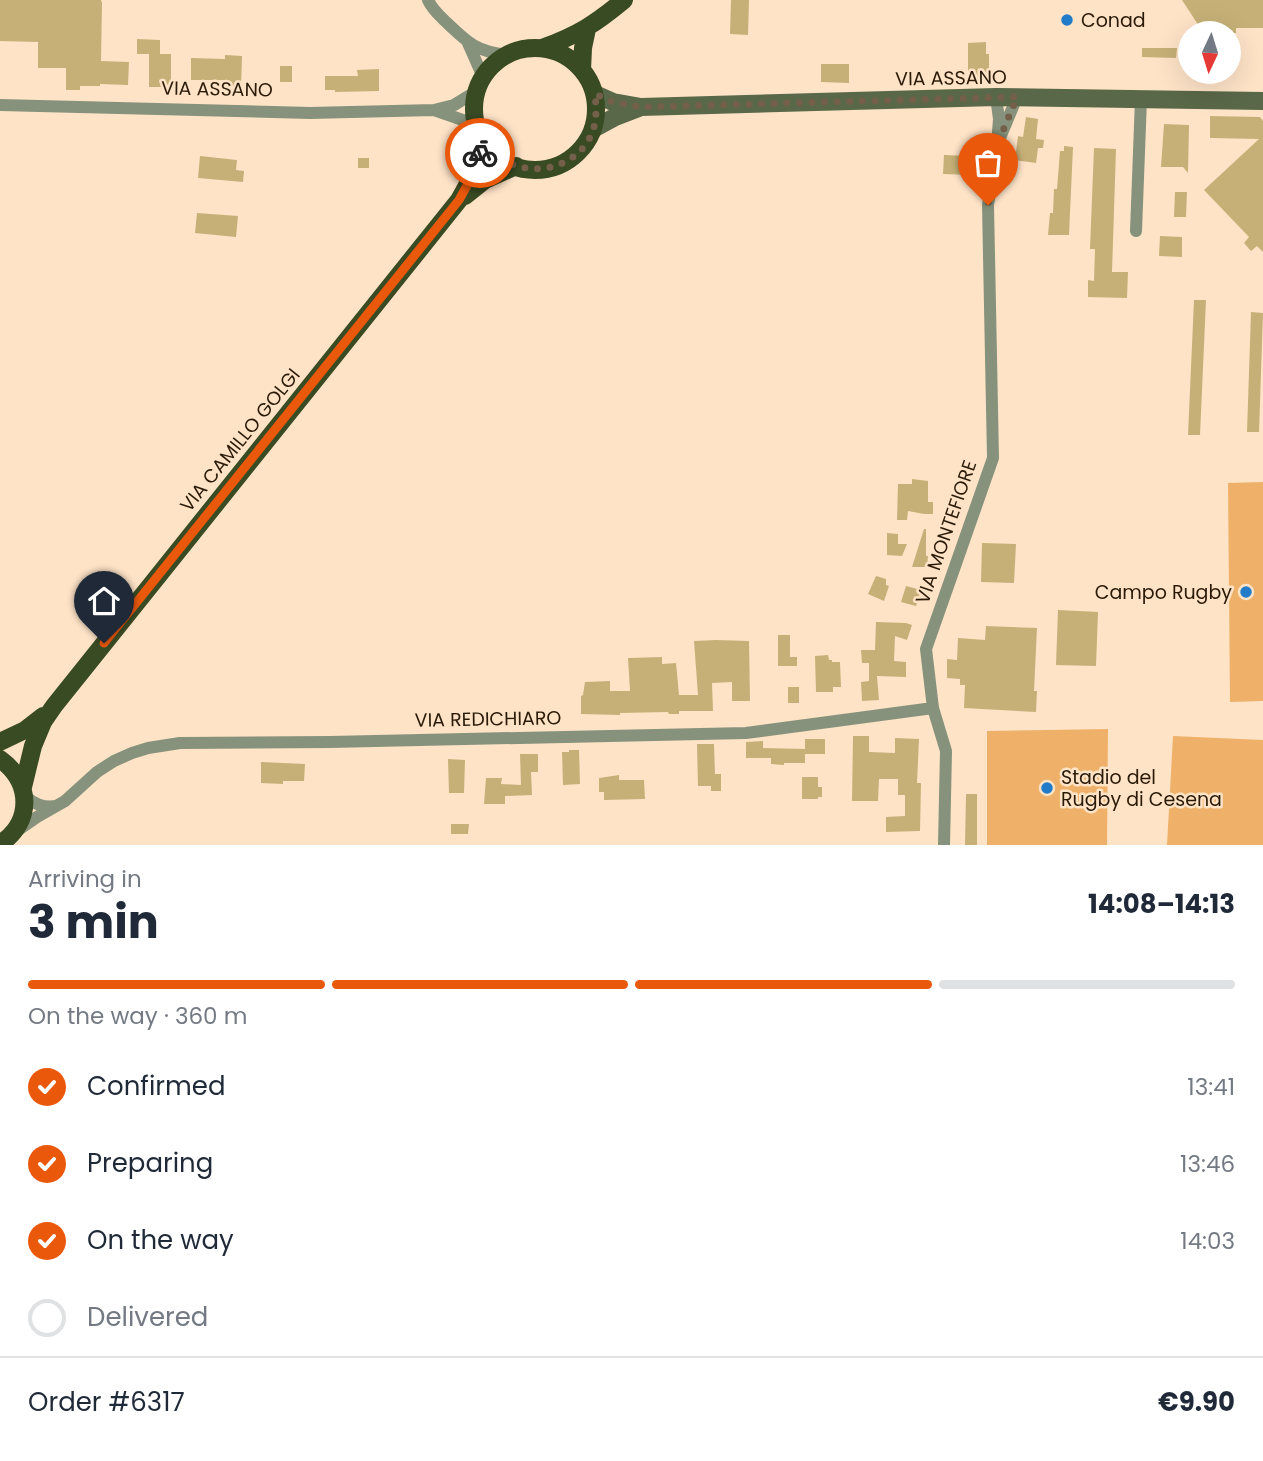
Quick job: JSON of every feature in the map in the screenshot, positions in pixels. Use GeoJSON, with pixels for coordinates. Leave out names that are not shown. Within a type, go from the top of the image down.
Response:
{"type":"FeatureCollection","features":[{"type":"Feature","properties":{"kind":"main road"},"geometry":{"type":"LineString","coordinates":[[542,48],[564,55],[582,70],[595,94],[597,112],[593,129],[579,152],[556,166],[529,169],[516,166],[498,156],[480,133],[474,108],[480,84],[494,64],[507,55],[524,49],[542,48],[567,39],[587,29],[624,0]]}},
{"type":"Feature","properties":{"kind":"main road"},"geometry":{"type":"LineString","coordinates":[[582,70],[587,29]]}},
{"type":"Feature","properties":{"kind":"main road","name":"VIA ASSANO"},"geometry":{"type":"LineString","coordinates":[[595,94],[613,102],[641,107],[996,97],[1263,101]]}},
{"type":"Feature","properties":{"kind":"main road","name":"VIA ASSANO"},"geometry":{"type":"LineString","coordinates":[[593,129],[641,107]]}},
{"type":"Feature","properties":{"kind":"main road","name":"VIA CAMILLO GOLGI"},"geometry":{"type":"LineString","coordinates":[[4,842],[22,816],[23,791],[33,746],[43,722],[459,200],[474,173],[480,133]]}},
{"type":"Feature","properties":{"kind":"main road","name":"VIA CAMILLO GOLGI"},"geometry":{"type":"LineString","coordinates":[[459,200],[485,180],[516,166]]}},
{"type":"Feature","properties":{"kind":"main road","name":"VIA CAMILLO GOLGI"},"geometry":{"type":"LineString","coordinates":[[0,742],[25,730],[54,706]]}},
{"type":"Feature","properties":{"kind":"main road"},"geometry":{"type":"LineString","coordinates":[[0,760],[18,776],[23,791]]}},
{"type":"Feature","properties":{"kind":"street"},"geometry":{"type":"LineString","coordinates":[[428,0],[432,8],[468,43],[488,52],[507,55]]}},
{"type":"Feature","properties":{"kind":"street"},"geometry":{"type":"LineString","coordinates":[[468,43],[480,84]]}},
{"type":"Feature","properties":{"kind":"street","name":"VIA ASSANO"},"geometry":{"type":"LineString","coordinates":[[0,105],[310,113],[434,110],[454,105],[480,84]]}},
{"type":"Feature","properties":{"kind":"street","name":"VIA MONTEFIORE"},"geometry":{"type":"LineString","coordinates":[[944,845],[946,751],[933,708],[926,649],[993,458],[988,205],[999,119],[996,97]]}},
{"type":"Feature","properties":{"kind":"street","name":"VIA MONTEFIORE"},"geometry":{"type":"LineString","coordinates":[[997,145],[1017,97]]}},
{"type":"Feature","properties":{"kind":"street"},"geometry":{"type":"LineString","coordinates":[[1136,231],[1140,99]]}},
{"type":"Feature","properties":{"kind":"street","name":"VIA ASSANO"},"geometry":{"type":"LineString","coordinates":[[434,110],[480,133]]}},
{"type":"Feature","properties":{"kind":"street","name":"VIA REDICHIARO"},"geometry":{"type":"LineString","coordinates":[[4,842],[70,797],[97,772],[114,761],[148,748],[180,743],[746,733],[933,708]]}},
{"type":"Feature","properties":{"kind":"street"},"geometry":{"type":"LineString","coordinates":[[23,791],[36,804],[45,807],[60,804]]}},
{"type":"Feature","properties":{"kind":"shaded area","name":"Campo Rugby"},"geometry":{"type":"Polygon","coordinates":[[[1263,482],[1263,701],[1230,702],[1228,483],[1263,482]]]}},
{"type":"Feature","properties":{"kind":"shaded area","name":"Stadio del Rugby di Cesena"},"geometry":{"type":"Polygon","coordinates":[[[1108,729],[1107,845],[987,845],[987,731],[1108,729]]]}},
{"type":"Feature","properties":{"kind":"shaded area"},"geometry":{"type":"Polygon","coordinates":[[[1173,736],[1263,740],[1263,845],[1167,845],[1173,736]]]}},
{"type":"Feature","properties":{"kind":"building"},"geometry":{"type":"Polygon","coordinates":[[[0,0],[101,0],[101,61],[129,62],[128,85],[100,84],[80,86],[80,90],[66,90],[66,68],[38,68],[38,42],[0,41],[0,0]]]}},
{"type":"Feature","properties":{"kind":"building"},"geometry":{"type":"Polygon","coordinates":[[[731,0],[749,0],[748,35],[730,34],[731,0]]]}},
{"type":"Feature","properties":{"kind":"building"},"geometry":{"type":"Polygon","coordinates":[[[1182,0],[1263,0],[1263,28],[1241,28],[1241,21],[1196,21],[1182,0]]]}},
{"type":"Feature","properties":{"kind":"building"},"geometry":{"type":"Polygon","coordinates":[[[137,39],[160,40],[160,54],[171,54],[171,87],[149,87],[149,54],[137,54],[137,39]]]}},
{"type":"Feature","properties":{"kind":"building"},"geometry":{"type":"Polygon","coordinates":[[[986,42],[989,79],[968,79],[968,43],[986,42]]]}},
{"type":"Feature","properties":{"kind":"building"},"geometry":{"type":"Polygon","coordinates":[[[1142,48],[1177,48],[1176,58],[1142,57],[1142,48]]]}},
{"type":"Feature","properties":{"kind":"building"},"geometry":{"type":"Polygon","coordinates":[[[225,55],[242,56],[241,87],[224,87],[224,80],[191,80],[191,58],[225,59],[225,55]]]}},
{"type":"Feature","properties":{"kind":"building"},"geometry":{"type":"Polygon","coordinates":[[[821,64],[849,64],[849,83],[821,82],[821,64]]]}},
{"type":"Feature","properties":{"kind":"building"},"geometry":{"type":"Polygon","coordinates":[[[280,66],[292,66],[292,82],[280,82],[280,66]]]}},
{"type":"Feature","properties":{"kind":"building"},"geometry":{"type":"Polygon","coordinates":[[[379,69],[379,91],[325,90],[325,76],[358,76],[357,70],[379,69]]]}},
{"type":"Feature","properties":{"kind":"building"},"geometry":{"type":"Polygon","coordinates":[[[1210,116],[1260,117],[1263,121],[1263,252],[1257,246],[1251,251],[1244,243],[1249,237],[1204,190],[1259,139],[1210,138],[1210,116]]]}},
{"type":"Feature","properties":{"kind":"building"},"geometry":{"type":"Polygon","coordinates":[[[1026,117],[1038,119],[1036,139],[1044,140],[1043,148],[1038,148],[1036,163],[1015,160],[1018,136],[1023,137],[1026,117]]]}},
{"type":"Feature","properties":{"kind":"building"},"geometry":{"type":"Polygon","coordinates":[[[1164,124],[1189,125],[1188,173],[1183,167],[1161,167],[1164,124]]]}},
{"type":"Feature","properties":{"kind":"building"},"geometry":{"type":"Polygon","coordinates":[[[1064,146],[1073,147],[1069,235],[1048,235],[1050,213],[1053,213],[1054,189],[1057,189],[1060,151],[1064,151],[1064,146]]]}},
{"type":"Feature","properties":{"kind":"building"},"geometry":{"type":"Polygon","coordinates":[[[1094,148],[1116,149],[1112,272],[1128,272],[1127,298],[1088,297],[1088,280],[1094,281],[1095,249],[1090,249],[1094,148]]]}},
{"type":"Feature","properties":{"kind":"building"},"geometry":{"type":"Polygon","coordinates":[[[944,155],[971,156],[971,175],[943,174],[944,155]]]}},
{"type":"Feature","properties":{"kind":"building"},"geometry":{"type":"Polygon","coordinates":[[[200,156],[237,160],[236,170],[244,171],[243,182],[198,178],[200,156]]]}},
{"type":"Feature","properties":{"kind":"building"},"geometry":{"type":"Polygon","coordinates":[[[358,158],[369,158],[369,168],[358,168],[358,158]]]}},
{"type":"Feature","properties":{"kind":"building"},"geometry":{"type":"Polygon","coordinates":[[[1175,192],[1187,192],[1186,217],[1174,217],[1175,192]]]}},
{"type":"Feature","properties":{"kind":"building"},"geometry":{"type":"Polygon","coordinates":[[[197,213],[238,216],[236,237],[195,233],[197,213]]]}},
{"type":"Feature","properties":{"kind":"building"},"geometry":{"type":"Polygon","coordinates":[[[1160,236],[1182,237],[1182,257],[1159,256],[1160,236]]]}},
{"type":"Feature","properties":{"kind":"building"},"geometry":{"type":"Polygon","coordinates":[[[1194,300],[1206,300],[1200,435],[1188,435],[1194,300]]]}},
{"type":"Feature","properties":{"kind":"building"},"geometry":{"type":"Polygon","coordinates":[[[1251,312],[1263,313],[1259,432],[1247,432],[1251,312]]]}},
{"type":"Feature","properties":{"kind":"building"},"geometry":{"type":"Polygon","coordinates":[[[912,479],[928,481],[928,502],[933,502],[933,514],[908,511],[907,520],[897,520],[898,484],[912,484],[912,479]]]}},
{"type":"Feature","properties":{"kind":"building"},"geometry":{"type":"Polygon","coordinates":[[[924,529],[927,567],[912,567],[924,529]]]}},
{"type":"Feature","properties":{"kind":"building"},"geometry":{"type":"Polygon","coordinates":[[[887,533],[898,534],[898,544],[907,544],[902,556],[887,555],[887,533]]]}},
{"type":"Feature","properties":{"kind":"building"},"geometry":{"type":"Polygon","coordinates":[[[982,543],[1016,544],[1014,583],[981,582],[982,543]]]}},
{"type":"Feature","properties":{"kind":"building"},"geometry":{"type":"Polygon","coordinates":[[[876,576],[886,579],[886,585],[889,586],[884,601],[868,594],[876,576]]]}},
{"type":"Feature","properties":{"kind":"building"},"geometry":{"type":"Polygon","coordinates":[[[906,586],[921,590],[916,606],[901,602],[906,586]]]}},
{"type":"Feature","properties":{"kind":"building"},"geometry":{"type":"Polygon","coordinates":[[[1058,610],[1098,612],[1096,666],[1056,665],[1058,610]]]}},
{"type":"Feature","properties":{"kind":"building"},"geometry":{"type":"Polygon","coordinates":[[[876,622],[912,625],[907,640],[895,636],[894,661],[906,662],[906,677],[877,676],[879,700],[862,701],[861,682],[869,681],[869,663],[862,663],[861,650],[875,650],[876,622]]]}},
{"type":"Feature","properties":{"kind":"building"},"geometry":{"type":"Polygon","coordinates":[[[986,626],[1037,628],[1034,691],[1037,691],[1036,712],[964,708],[965,685],[960,685],[960,679],[947,678],[947,659],[957,660],[958,638],[985,640],[986,626]]]}},
{"type":"Feature","properties":{"kind":"building"},"geometry":{"type":"Polygon","coordinates":[[[778,635],[790,635],[790,657],[797,657],[797,666],[778,666],[778,635]]]}},
{"type":"Feature","properties":{"kind":"building"},"geometry":{"type":"Polygon","coordinates":[[[694,641],[749,641],[750,701],[732,701],[732,682],[712,683],[713,711],[679,711],[679,714],[581,714],[581,696],[585,682],[610,681],[610,691],[630,691],[628,658],[662,657],[662,664],[676,663],[679,695],[698,695],[694,641]]]}},
{"type":"Feature","properties":{"kind":"building"},"geometry":{"type":"Polygon","coordinates":[[[828,655],[832,662],[840,662],[841,687],[833,687],[833,692],[816,692],[815,656],[828,655]]]}},
{"type":"Feature","properties":{"kind":"building"},"geometry":{"type":"Polygon","coordinates":[[[788,687],[799,687],[799,703],[788,703],[788,687]]]}},
{"type":"Feature","properties":{"kind":"building"},"geometry":{"type":"Polygon","coordinates":[[[853,736],[869,736],[869,752],[895,753],[895,738],[919,739],[917,783],[921,783],[920,831],[886,832],[886,817],[905,816],[905,795],[898,795],[898,779],[879,779],[878,801],[852,801],[853,736]]]}},
{"type":"Feature","properties":{"kind":"building"},"geometry":{"type":"Polygon","coordinates":[[[805,739],[825,739],[825,754],[805,754],[805,763],[784,765],[771,764],[771,758],[746,758],[746,742],[763,741],[763,748],[805,749],[805,739]]]}},
{"type":"Feature","properties":{"kind":"building"},"geometry":{"type":"Polygon","coordinates":[[[697,744],[714,744],[715,774],[721,774],[721,791],[711,791],[711,786],[698,786],[697,744]]]}},
{"type":"Feature","properties":{"kind":"building"},"geometry":{"type":"Polygon","coordinates":[[[579,750],[580,784],[563,785],[562,752],[579,750]]]}},
{"type":"Feature","properties":{"kind":"building"},"geometry":{"type":"Polygon","coordinates":[[[520,754],[538,754],[538,772],[531,772],[532,795],[505,796],[505,804],[484,804],[486,778],[502,778],[501,784],[521,785],[520,754]]]}},
{"type":"Feature","properties":{"kind":"building"},"geometry":{"type":"Polygon","coordinates":[[[448,759],[465,760],[464,793],[449,793],[448,759]]]}},
{"type":"Feature","properties":{"kind":"building"},"geometry":{"type":"Polygon","coordinates":[[[261,762],[305,764],[304,781],[261,783],[261,762]]]}},
{"type":"Feature","properties":{"kind":"building"},"geometry":{"type":"Polygon","coordinates":[[[619,775],[619,780],[644,780],[645,799],[604,800],[604,792],[599,792],[599,778],[619,775]]]}},
{"type":"Feature","properties":{"kind":"building"},"geometry":{"type":"Polygon","coordinates":[[[802,777],[818,777],[822,797],[802,799],[802,777]]]}},
{"type":"Feature","properties":{"kind":"building"},"geometry":{"type":"Polygon","coordinates":[[[966,794],[977,794],[977,845],[965,845],[966,794]]]}},
{"type":"Feature","properties":{"kind":"building"},"geometry":{"type":"Polygon","coordinates":[[[451,824],[469,824],[468,834],[451,834],[451,824]]]}},
{"type":"Feature","properties":{"kind":"way so far"},"geometry":{"type":"LineString","coordinates":[[480,153],[484,141],[498,156],[516,166],[529,169],[556,166],[568,160],[579,152],[593,129],[597,112],[595,94],[613,102],[641,107],[1017,97],[997,145],[988,205]]}},
{"type":"Feature","properties":{"kind":"place","name":"Conad"},"geometry":{"type":"Point","coordinates":[1067,20]}},
{"type":"Feature","properties":{"kind":"place","name":"Campo Rugby"},"geometry":{"type":"Point","coordinates":[1246,592]}},
{"type":"Feature","properties":{"kind":"place","name":"Stadio del Rugby di Cesena"},"geometry":{"type":"Point","coordinates":[1047,788]}},
{"type":"Feature","properties":{"kind":"route"},"geometry":{"type":"LineString","coordinates":[[104,643],[459,200],[474,173],[480,153]]}}]}
